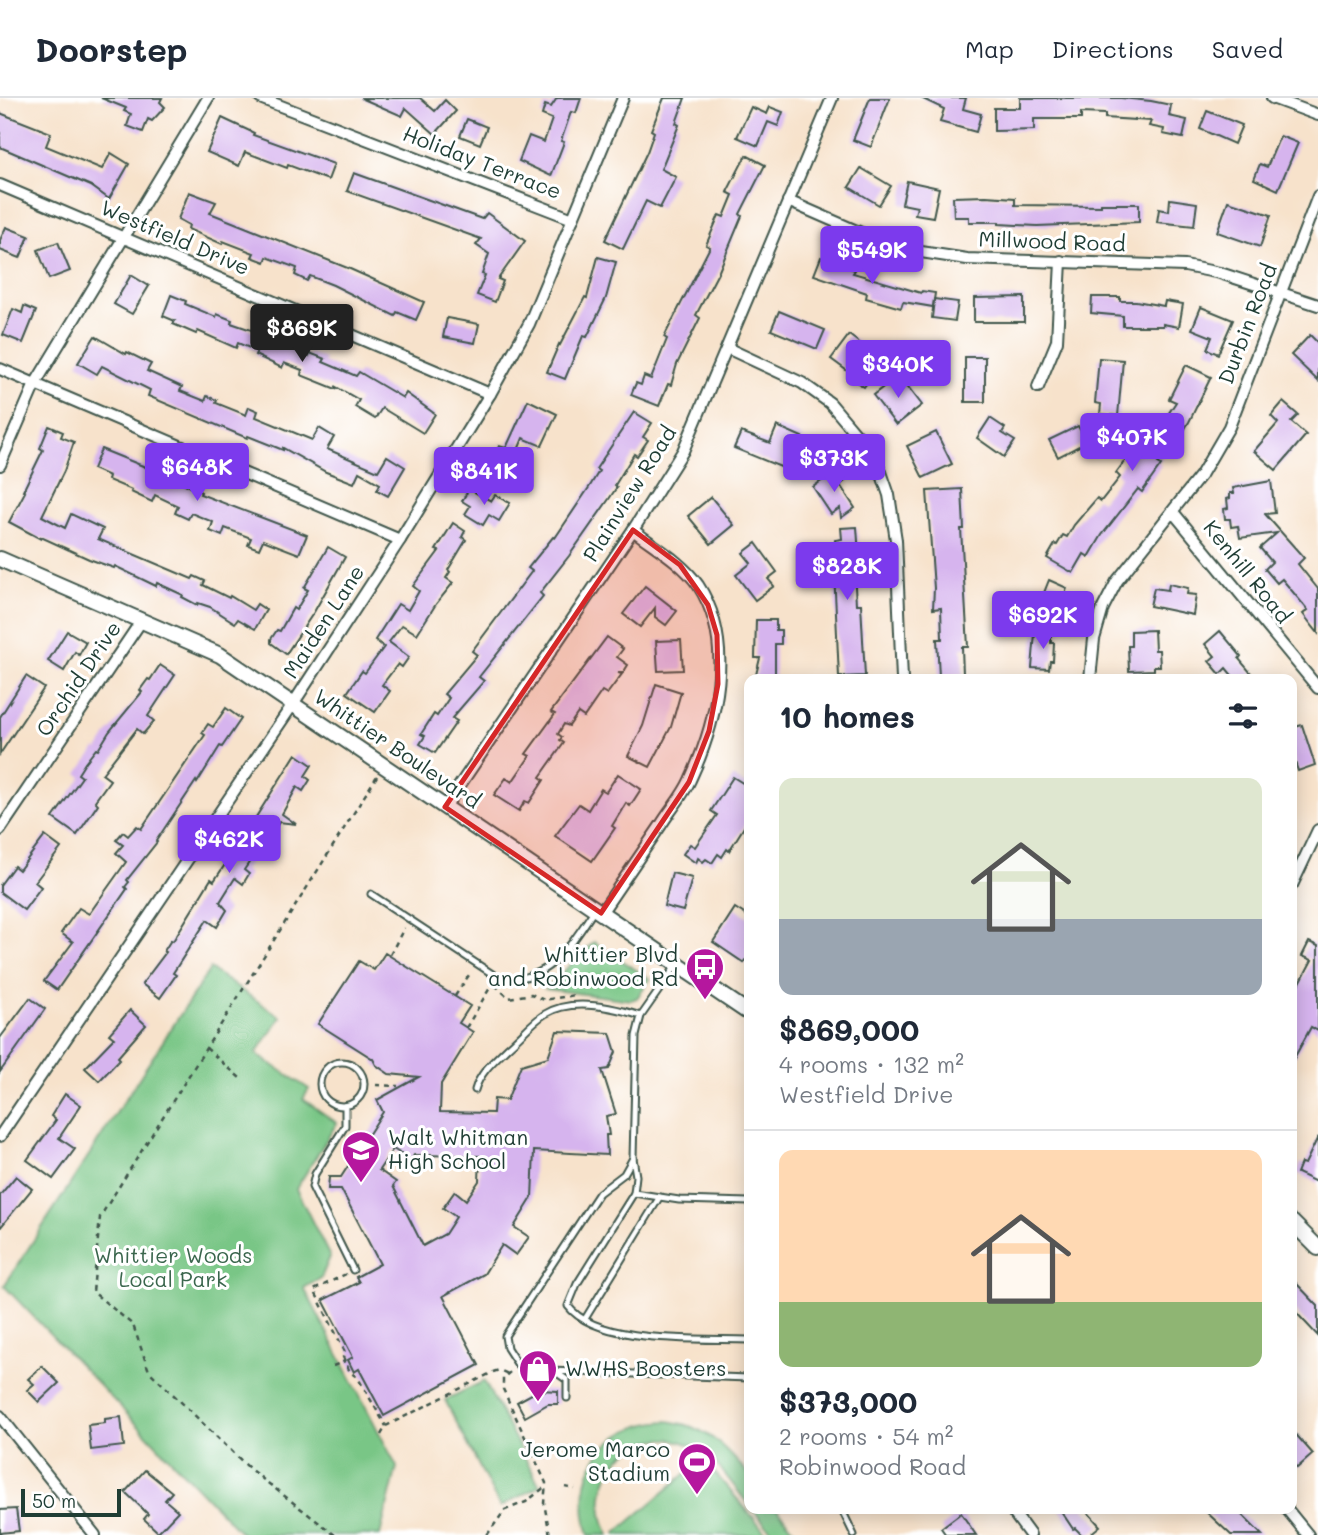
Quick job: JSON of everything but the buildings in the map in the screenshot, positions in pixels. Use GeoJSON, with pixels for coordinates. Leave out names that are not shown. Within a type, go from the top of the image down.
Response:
{"type":"FeatureCollection","features":[{"type":"Feature","properties":{"kind":"street"},"geometry":{"type":"LineString","coordinates":[[0,465],[35,384],[208,98]]}},
{"type":"Feature","properties":{"kind":"street","name":"Holiday Terrace"},"geometry":{"type":"LineString","coordinates":[[260,98],[573,219]]}},
{"type":"Feature","properties":{"kind":"street","name":"Maiden Lane"},"geometry":{"type":"LineString","coordinates":[[0,1136],[293,704],[400,540],[489,394],[528,324],[623,98]]}},
{"type":"Feature","properties":{"kind":"street","name":"Plainview Road"},"geometry":{"type":"LineString","coordinates":[[445,807],[633,530],[683,450],[832,98]]}},
{"type":"Feature","properties":{"kind":"street"},"geometry":{"type":"LineString","coordinates":[[1272,98],[1318,115]]}},
{"type":"Feature","properties":{"kind":"street","name":"Westfield Drive"},"geometry":{"type":"LineString","coordinates":[[0,185],[489,394]]}},
{"type":"Feature","properties":{"kind":"street","name":"Durbin Road"},"geometry":{"type":"LineString","coordinates":[[1090,674],[1094,639],[1103,608],[1117,581],[1201,475],[1228,427],[1318,196]]}},
{"type":"Feature","properties":{"kind":"street","name":"Millwood Road"},"geometry":{"type":"LineString","coordinates":[[788,201],[868,236],[921,252],[967,259],[1185,266],[1282,291],[1318,305]]}},
{"type":"Feature","properties":{"kind":"street"},"geometry":{"type":"LineString","coordinates":[[1038,387],[1057,341],[1061,261]]}},
{"type":"Feature","properties":{"kind":"street"},"geometry":{"type":"LineString","coordinates":[[727,348],[802,383],[830,403],[867,447],[881,472],[889,495],[896,540],[902,674]]}},
{"type":"Feature","properties":{"kind":"street"},"geometry":{"type":"LineString","coordinates":[[0,369],[400,540]]}},
{"type":"Feature","properties":{"kind":"street","name":"Kenhill Road"},"geometry":{"type":"LineString","coordinates":[[1173,512],[1318,688]]}},
{"type":"Feature","properties":{"kind":"street"},"geometry":{"type":"LineString","coordinates":[[598,911],[689,782],[709,731],[718,684],[717,635],[708,605],[697,584],[680,565],[633,530]]}},
{"type":"Feature","properties":{"kind":"street","name":"Whittier Boulevard"},"geometry":{"type":"LineString","coordinates":[[0,559],[220,655],[744,1010]]}},
{"type":"Feature","properties":{"kind":"street","name":"Orchid Drive"},"geometry":{"type":"LineString","coordinates":[[0,830],[142,620]]}},
{"type":"Feature","properties":{"kind":"street"},"geometry":{"type":"LineString","coordinates":[[1297,874],[1318,830]]}},
{"type":"Feature","properties":{"kind":"street"},"geometry":{"type":"LineString","coordinates":[[1297,1227],[1318,1248]]}},
{"type":"Feature","properties":{"kind":"street"},"geometry":{"type":"LineString","coordinates":[[0,1416],[94,1535]]}},
{"type":"Feature","properties":{"kind":"street"},"geometry":{"type":"LineString","coordinates":[[1014,1514],[1030,1535]]}},
{"type":"Feature","properties":{"kind":"street"},"geometry":{"type":"LineString","coordinates":[[1291,1514],[1308,1535]]}},
{"type":"Feature","properties":{"kind":"lane"},"geometry":{"type":"LineString","coordinates":[[370,894],[497,977],[513,981],[528,978],[558,959],[598,911]]}},
{"type":"Feature","properties":{"kind":"lane"},"geometry":{"type":"LineString","coordinates":[[677,965],[641,1016],[635,1044],[634,1193],[570,1297],[568,1306],[573,1313],[623,1334],[744,1340]]}},
{"type":"Feature","properties":{"kind":"lane"},"geometry":{"type":"LineString","coordinates":[[475,1090],[477,1080],[492,1063],[544,1015],[560,1007],[610,1007],[641,1016]]}},
{"type":"Feature","properties":{"kind":"lane"},"geometry":{"type":"LineString","coordinates":[[343,1062],[354,1065],[362,1073],[365,1083],[362,1094],[355,1103],[345,1107],[334,1106],[320,1091],[320,1080],[324,1071],[332,1064],[343,1062]]}},
{"type":"Feature","properties":{"kind":"lane"},"geometry":{"type":"LineString","coordinates":[[345,1107],[345,1126],[315,1174],[312,1187],[353,1270]]}},
{"type":"Feature","properties":{"kind":"lane"},"geometry":{"type":"LineString","coordinates":[[633,1158],[624,1174],[599,1193],[505,1336],[508,1348],[518,1365],[555,1371],[744,1378]]}},
{"type":"Feature","properties":{"kind":"lane"},"geometry":{"type":"LineString","coordinates":[[634,1193],[659,1198],[744,1202]]}},
{"type":"Feature","properties":{"kind":"lane"},"geometry":{"type":"LineString","coordinates":[[585,1319],[659,1198]]}},
{"type":"Feature","properties":{"kind":"lane"},"geometry":{"type":"LineString","coordinates":[[555,1371],[567,1380],[567,1398]]}},
{"type":"Feature","properties":{"kind":"lane"},"geometry":{"type":"LineString","coordinates":[[844,1514],[854,1535]]}},
{"type":"Feature","properties":{"kind":"path"},"geometry":{"type":"LineString","coordinates":[[335,1535],[251,1470],[149,1371],[133,1325],[93,1292],[100,1217],[383,765]]}},
{"type":"Feature","properties":{"kind":"path"},"geometry":{"type":"LineString","coordinates":[[390,955],[404,928]]}},
{"type":"Feature","properties":{"kind":"path"},"geometry":{"type":"LineString","coordinates":[[455,996],[472,969]]}},
{"type":"Feature","properties":{"kind":"path"},"geometry":{"type":"LineString","coordinates":[[466,1028],[493,983],[509,998],[531,994],[544,1000],[569,994],[581,995]]}},
{"type":"Feature","properties":{"kind":"path"},"geometry":{"type":"LineString","coordinates":[[206,1048],[240,1078]]}},
{"type":"Feature","properties":{"kind":"path"},"geometry":{"type":"LineString","coordinates":[[376,1086],[398,1086]]}},
{"type":"Feature","properties":{"kind":"path"},"geometry":{"type":"LineString","coordinates":[[353,1270],[314,1290],[345,1353],[343,1357],[350,1372],[358,1378],[386,1426]]}},
{"type":"Feature","properties":{"kind":"path"},"geometry":{"type":"LineString","coordinates":[[333,1366],[345,1361]]}},
{"type":"Feature","properties":{"kind":"path"},"geometry":{"type":"LineString","coordinates":[[518,1365],[503,1378],[503,1389],[546,1486],[544,1503],[550,1535]]}},
{"type":"Feature","properties":{"kind":"path"},"geometry":{"type":"LineString","coordinates":[[381,1435],[386,1426],[493,1372],[499,1370],[508,1374]]}},
{"type":"Feature","properties":{"kind":"path"},"geometry":{"type":"LineString","coordinates":[[487,1535],[505,1510],[526,1502],[546,1486]]}},
{"type":"Feature","properties":{"kind":"path"},"geometry":{"type":"LineString","coordinates":[[565,1487],[575,1489]]}},
{"type":"Feature","properties":{"kind":"highlighted area"},"geometry":{"type":"Polygon","coordinates":[[[633,530],[680,565],[708,605],[717,635],[718,684],[709,731],[689,782],[601,913],[445,807],[633,530]]]}},
{"type":"Feature","properties":{"kind":"green space"},"geometry":{"type":"Polygon","coordinates":[[[594,942],[650,979],[637,998],[631,1000],[545,989],[594,942]]]}},
{"type":"Feature","properties":{"kind":"green space","name":"Whittier Woods Local Park"},"geometry":{"type":"Polygon","coordinates":[[[210,969],[281,1017],[256,1054],[309,1089],[303,1099],[337,1123],[296,1189],[330,1257],[321,1278],[304,1288],[397,1467],[380,1535],[243,1535],[4,1286],[210,969]]]}},
{"type":"Feature","properties":{"kind":"green space"},"geometry":{"type":"Polygon","coordinates":[[[484,1381],[540,1486],[500,1507],[445,1400],[484,1381]]]}},
{"type":"Feature","properties":{"kind":"green space"},"geometry":{"type":"Polygon","coordinates":[[[667,1421],[681,1423],[714,1439],[744,1469],[744,1499],[722,1471],[697,1449],[667,1439],[648,1441],[631,1449],[617,1461],[607,1477],[602,1496],[602,1515],[609,1535],[589,1535],[585,1492],[589,1473],[597,1457],[609,1443],[625,1432],[667,1421]]]}},
{"type":"Feature","properties":{"kind":"green space","name":"Jerome Marco Stadium"},"geometry":{"type":"Polygon","coordinates":[[[703,1459],[744,1507],[744,1514],[750,1514],[768,1535],[617,1535],[616,1533],[703,1459]]]}},
{"type":"Feature","properties":{"kind":"green space"},"geometry":{"type":"Polygon","coordinates":[[[756,1514],[781,1514],[799,1535],[775,1535],[756,1514]]]}},
{"type":"Feature","properties":{"kind":"place","name":"Whittier Blvd and Robinwood Rd"},"geometry":{"type":"Point","coordinates":[705,1001]}},
{"type":"Feature","properties":{"kind":"place","name":"Walt Whitman High School"},"geometry":{"type":"Point","coordinates":[361,1184]}},
{"type":"Feature","properties":{"kind":"place","name":"WWHS Boosters"},"geometry":{"type":"Point","coordinates":[538,1403]}},
{"type":"Feature","properties":{"kind":"place","name":"Jerome Marco Stadium"},"geometry":{"type":"Point","coordinates":[697,1496]}}]}
